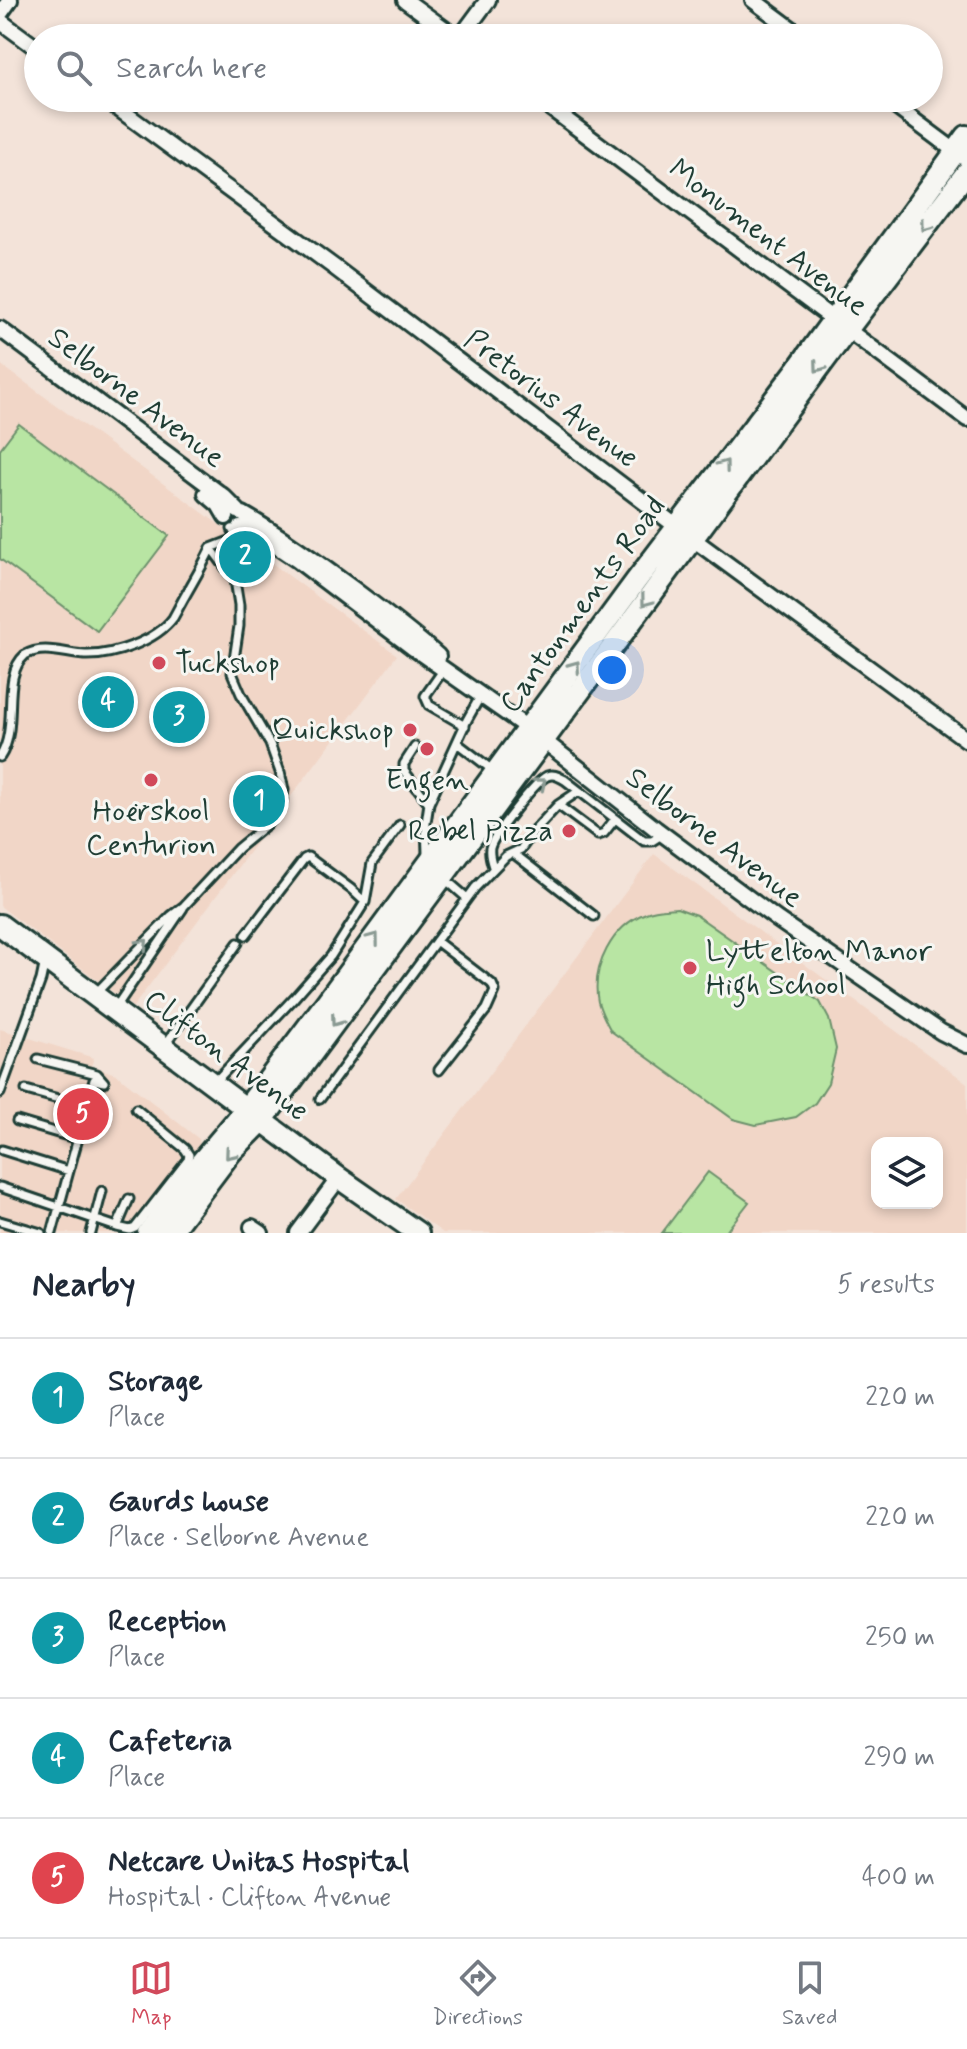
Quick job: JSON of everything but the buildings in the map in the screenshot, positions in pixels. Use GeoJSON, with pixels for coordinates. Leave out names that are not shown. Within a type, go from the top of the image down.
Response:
{"type":"FeatureCollection","features":[{"type":"Feature","properties":{"kind":"main road","name":"Cantonments Road"},"geometry":{"type":"LineString","coordinates":[[254,1115],[840,324],[963,149]]}},
{"type":"Feature","properties":{"kind":"main road","name":"Cantonments Road"},"geometry":{"type":"LineString","coordinates":[[840,324],[967,172]]}},
{"type":"Feature","properties":{"kind":"main road","name":"Cantonments Road"},"geometry":{"type":"LineString","coordinates":[[435,871],[497,773],[536,735]]}},
{"type":"Feature","properties":{"kind":"main road","name":"Clifton Avenue"},"geometry":{"type":"LineString","coordinates":[[3,929],[418,1233]]}},
{"type":"Feature","properties":{"kind":"main road"},"geometry":{"type":"LineString","coordinates":[[148,1233],[192,1173],[254,1115]]}},
{"type":"Feature","properties":{"kind":"main road"},"geometry":{"type":"LineString","coordinates":[[170,1233],[231,1152],[254,1115]]}},
{"type":"Feature","properties":{"kind":"street"},"geometry":{"type":"LineString","coordinates":[[0,14],[10,0]]}},
{"type":"Feature","properties":{"kind":"street"},"geometry":{"type":"LineString","coordinates":[[405,0],[438,24]]}},
{"type":"Feature","properties":{"kind":"street"},"geometry":{"type":"LineString","coordinates":[[469,24],[488,0]]}},
{"type":"Feature","properties":{"kind":"street"},"geometry":{"type":"LineString","coordinates":[[753,0],[785,24]]}},
{"type":"Feature","properties":{"kind":"street"},"geometry":{"type":"LineString","coordinates":[[0,21],[24,39]]}},
{"type":"Feature","properties":{"kind":"street","name":"Pretorius Avenue"},"geometry":{"type":"LineString","coordinates":[[123,112],[967,740]]}},
{"type":"Feature","properties":{"kind":"street","name":"Monument Avenue"},"geometry":{"type":"LineString","coordinates":[[556,112],[967,419]]}},
{"type":"Feature","properties":{"kind":"street"},"geometry":{"type":"LineString","coordinates":[[906,112],[963,149]]}},
{"type":"Feature","properties":{"kind":"street","name":"Selborne Avenue"},"geometry":{"type":"LineString","coordinates":[[0,333],[236,520],[430,655],[778,920],[941,1032],[967,1045]]}},
{"type":"Feature","properties":{"kind":"street","name":"Selborne Avenue"},"geometry":{"type":"LineString","coordinates":[[430,655],[461,680]]}},
{"type":"Feature","properties":{"kind":"street","name":"Selborne Avenue"},"geometry":{"type":"LineString","coordinates":[[941,1032],[967,1057]]}},
{"type":"Feature","properties":{"kind":"street"},"geometry":{"type":"LineString","coordinates":[[298,1233],[339,1178]]}},
{"type":"Feature","properties":{"kind":"lane"},"geometry":{"type":"LineString","coordinates":[[0,757],[9,731],[8,679],[19,661],[36,651],[86,655],[119,651],[149,637],[172,619],[211,548],[237,538],[236,520]]}},
{"type":"Feature","properties":{"kind":"lane"},"geometry":{"type":"LineString","coordinates":[[94,995],[238,848],[266,825],[282,802],[284,790],[270,744],[232,673],[239,626],[235,580],[211,548]]}},
{"type":"Feature","properties":{"kind":"lane"},"geometry":{"type":"LineString","coordinates":[[444,669],[425,696],[426,700],[429,705],[465,726]]}},
{"type":"Feature","properties":{"kind":"lane"},"geometry":{"type":"LineString","coordinates":[[467,898],[435,871],[426,823],[429,803],[481,695]]}},
{"type":"Feature","properties":{"kind":"lane"},"geometry":{"type":"LineString","coordinates":[[457,743],[497,773]]}},
{"type":"Feature","properties":{"kind":"lane"},"geometry":{"type":"LineString","coordinates":[[415,747],[404,764],[404,771],[429,803]]}},
{"type":"Feature","properties":{"kind":"lane"},"geometry":{"type":"LineString","coordinates":[[493,867],[489,851],[493,840],[535,785],[546,776],[555,775],[644,841],[652,841],[663,834]]}},
{"type":"Feature","properties":{"kind":"lane"},"geometry":{"type":"LineString","coordinates":[[320,1099],[493,867],[521,849],[558,805],[579,791]]}},
{"type":"Feature","properties":{"kind":"lane"},"geometry":{"type":"LineString","coordinates":[[558,805],[598,835],[604,833],[615,819]]}},
{"type":"Feature","properties":{"kind":"lane"},"geometry":{"type":"LineString","coordinates":[[213,1084],[331,956],[365,902],[372,863],[400,825]]}},
{"type":"Feature","properties":{"kind":"lane"},"geometry":{"type":"LineString","coordinates":[[513,853],[594,916]]}},
{"type":"Feature","properties":{"kind":"lane"},"geometry":{"type":"LineString","coordinates":[[246,935],[308,857],[365,902]]}},
{"type":"Feature","properties":{"kind":"lane"},"geometry":{"type":"LineString","coordinates":[[114,1010],[184,906]]}},
{"type":"Feature","properties":{"kind":"lane"},"geometry":{"type":"LineString","coordinates":[[436,941],[492,984],[495,991],[487,1009],[439,1070]]}},
{"type":"Feature","properties":{"kind":"lane"},"geometry":{"type":"LineString","coordinates":[[164,1047],[238,943]]}},
{"type":"Feature","properties":{"kind":"lane"},"geometry":{"type":"LineString","coordinates":[[0,1093],[41,980],[45,959]]}},
{"type":"Feature","properties":{"kind":"lane"},"geometry":{"type":"LineString","coordinates":[[38,1059],[100,1076],[104,1082],[94,1080],[52,1233]]}},
{"type":"Feature","properties":{"kind":"lane"},"geometry":{"type":"LineString","coordinates":[[0,1061],[10,1065]]}},
{"type":"Feature","properties":{"kind":"lane"},"geometry":{"type":"LineString","coordinates":[[26,1090],[87,1107]]}},
{"type":"Feature","properties":{"kind":"lane"},"geometry":{"type":"LineString","coordinates":[[0,1187],[117,1227],[135,1228],[189,1155],[136,1109]]}},
{"type":"Feature","properties":{"kind":"lane"},"geometry":{"type":"LineString","coordinates":[[17,1121],[78,1139]]}},
{"type":"Feature","properties":{"kind":"lane"},"geometry":{"type":"LineString","coordinates":[[2,1150],[69,1171]]}},
{"type":"Feature","properties":{"kind":"lane"},"geometry":{"type":"LineString","coordinates":[[91,1233],[102,1191]]}},
{"type":"Feature","properties":{"kind":"lane"},"geometry":{"type":"LineString","coordinates":[[117,1227],[129,1199]]}},
{"type":"Feature","properties":{"kind":"lane"},"geometry":{"type":"LineString","coordinates":[[0,1221],[41,1233]]}},
{"type":"Feature","properties":{"kind":"shaded area","name":"Hoërskool Centurion"},"geometry":{"type":"Polygon","coordinates":[[[0,364],[397,655],[133,1007],[0,906],[0,364]]]}},
{"type":"Feature","properties":{"kind":"shaded area","name":"Lyttelton Manor High School"},"geometry":{"type":"Polygon","coordinates":[[[654,854],[967,1083],[967,1233],[443,1233],[396,1199],[654,854]]]}},
{"type":"Feature","properties":{"kind":"shaded area"},"geometry":{"type":"Polygon","coordinates":[[[0,1029],[94,1058],[91,1066],[116,1074],[199,1139],[201,1153],[142,1233],[0,1233],[0,1029]]]}},
{"type":"Feature","properties":{"kind":"green space"},"geometry":{"type":"Polygon","coordinates":[[[19,424],[169,536],[97,631],[0,559],[0,449],[19,424]]]}},
{"type":"Feature","properties":{"kind":"green space"},"geometry":{"type":"Polygon","coordinates":[[[677,908],[696,915],[820,1002],[829,1019],[836,1049],[828,1083],[815,1103],[796,1117],[756,1125],[733,1119],[611,1031],[599,1006],[597,989],[601,962],[607,949],[623,927],[634,919],[653,911],[677,908]]]}},
{"type":"Feature","properties":{"kind":"green space"},"geometry":{"type":"Polygon","coordinates":[[[708,1172],[749,1202],[725,1233],[662,1233],[708,1172]]]}},
{"type":"Feature","properties":{"kind":"place","name":"Gaurds house"},"geometry":{"type":"Point","coordinates":[245,557]}},
{"type":"Feature","properties":{"kind":"place","name":"Tuckshop"},"geometry":{"type":"Point","coordinates":[159,663]}},
{"type":"Feature","properties":{"kind":"place","name":"Cafeteria"},"geometry":{"type":"Point","coordinates":[108,702]}},
{"type":"Feature","properties":{"kind":"place","name":"Reception"},"geometry":{"type":"Point","coordinates":[179,717]}},
{"type":"Feature","properties":{"kind":"place","name":"Quickshop"},"geometry":{"type":"Point","coordinates":[410,730]}},
{"type":"Feature","properties":{"kind":"place","name":"Engen"},"geometry":{"type":"Point","coordinates":[427,749]}},
{"type":"Feature","properties":{"kind":"place","name":"Hoërskool Centurion"},"geometry":{"type":"Point","coordinates":[151,780]}},
{"type":"Feature","properties":{"kind":"place","name":"Storage"},"geometry":{"type":"Point","coordinates":[259,801]}},
{"type":"Feature","properties":{"kind":"place","name":"Rebel Pizza"},"geometry":{"type":"Point","coordinates":[569,831]}},
{"type":"Feature","properties":{"kind":"place","name":"Lyttelton Manor High School"},"geometry":{"type":"Point","coordinates":[690,968]}},
{"type":"Feature","properties":{"kind":"place","name":"Netcare Unitas Hospital"},"geometry":{"type":"Point","coordinates":[83,1114]}}]}
